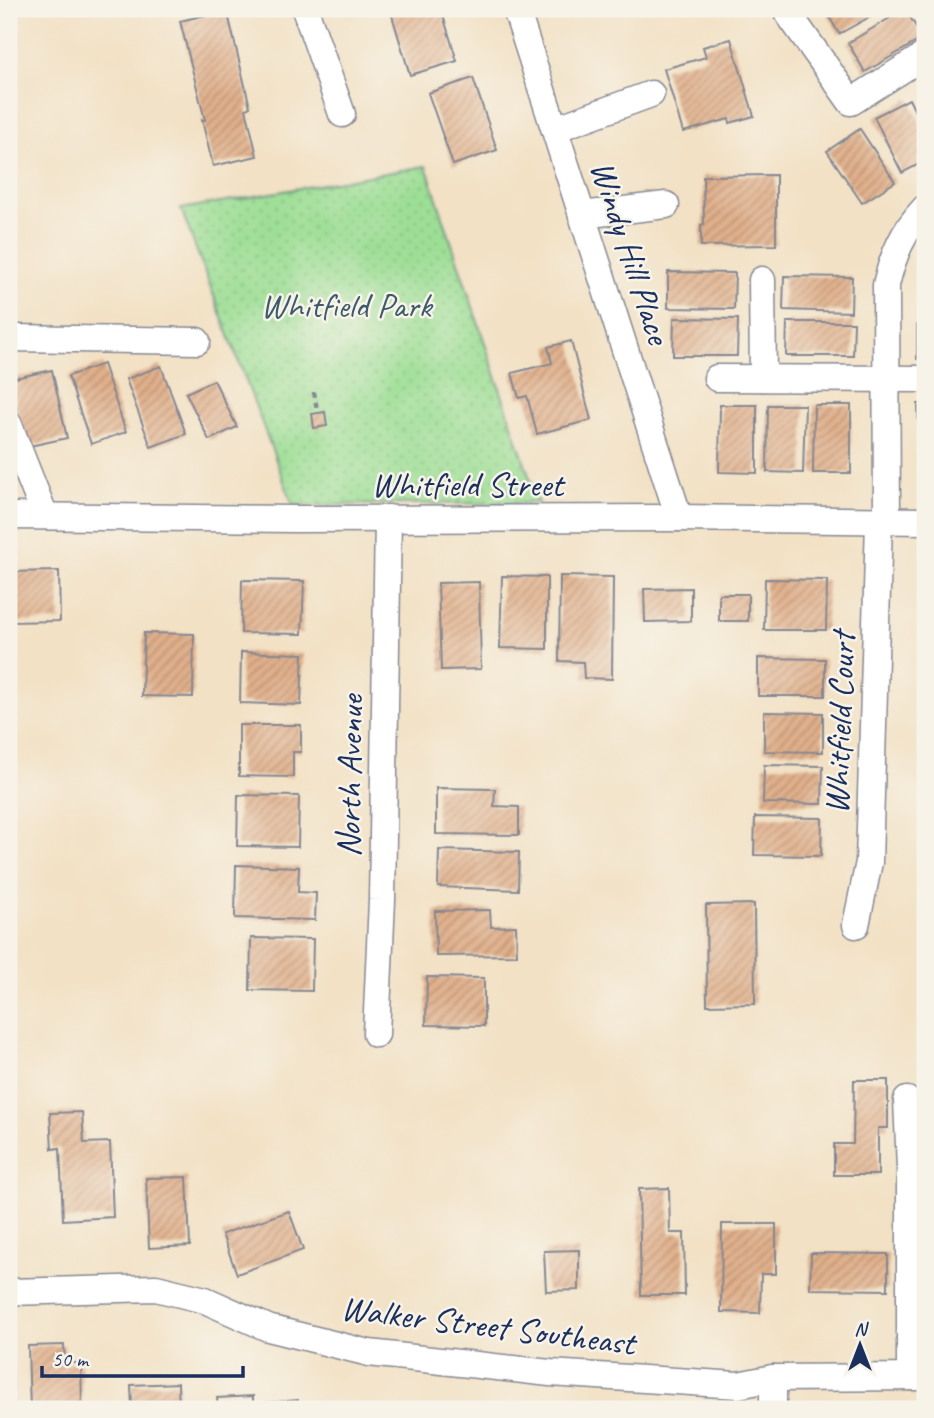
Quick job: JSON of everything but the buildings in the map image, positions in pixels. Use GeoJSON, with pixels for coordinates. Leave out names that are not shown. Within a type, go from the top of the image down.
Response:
{"type":"FeatureCollection","features":[{"type":"Feature","properties":{"kind":"street"},"geometry":{"type":"LineString","coordinates":[[305,9],[342,114]]}},
{"type":"Feature","properties":{"kind":"street","name":"Windy Hill Place"},"geometry":{"type":"LineString","coordinates":[[516,9],[680,517]]}},
{"type":"Feature","properties":{"kind":"street"},"geometry":{"type":"LineString","coordinates":[[785,9],[851,102],[925,55]]}},
{"type":"Feature","properties":{"kind":"street"},"geometry":{"type":"LineString","coordinates":[[555,129],[651,94]]}},
{"type":"Feature","properties":{"kind":"street"},"geometry":{"type":"LineString","coordinates":[[582,215],[666,205]]}},
{"type":"Feature","properties":{"kind":"street","name":"Whitfield Court"},"geometry":{"type":"LineString","coordinates":[[856,925],[869,862],[883,521],[886,285],[900,240],[925,208]]}},
{"type":"Feature","properties":{"kind":"street"},"geometry":{"type":"LineString","coordinates":[[762,280],[762,378]]}},
{"type":"Feature","properties":{"kind":"street"},"geometry":{"type":"LineString","coordinates":[[9,341],[13,338],[197,341]]}},
{"type":"Feature","properties":{"kind":"street"},"geometry":{"type":"LineString","coordinates":[[717,378],[925,379]]}},
{"type":"Feature","properties":{"kind":"street"},"geometry":{"type":"LineString","coordinates":[[9,425],[45,516]]}},
{"type":"Feature","properties":{"kind":"street","name":"Whitfield Street"},"geometry":{"type":"LineString","coordinates":[[9,516],[680,517],[925,521]]}},
{"type":"Feature","properties":{"kind":"street","name":"North Avenue"},"geometry":{"type":"LineString","coordinates":[[376,1034],[382,886],[388,518]]}},
{"type":"Feature","properties":{"kind":"street"},"geometry":{"type":"LineString","coordinates":[[906,1100],[917,1377]]}},
{"type":"Feature","properties":{"kind":"street","name":"Walker Street Southeast"},"geometry":{"type":"LineString","coordinates":[[9,1292],[156,1288],[205,1300],[268,1328],[369,1353],[550,1373],[738,1385],[773,1378],[917,1377]]}},
{"type":"Feature","properties":{"kind":"street"},"geometry":{"type":"LineString","coordinates":[[773,1378],[773,1409]]}},
{"type":"Feature","properties":{"kind":"path"},"geometry":{"type":"LineString","coordinates":[[314,392],[317,410]]}},
{"type":"Feature","properties":{"kind":"green space","name":"Whitfield Park"},"geometry":{"type":"Polygon","coordinates":[[[426,166],[538,503],[293,505],[181,209],[426,166]]]}}]}
